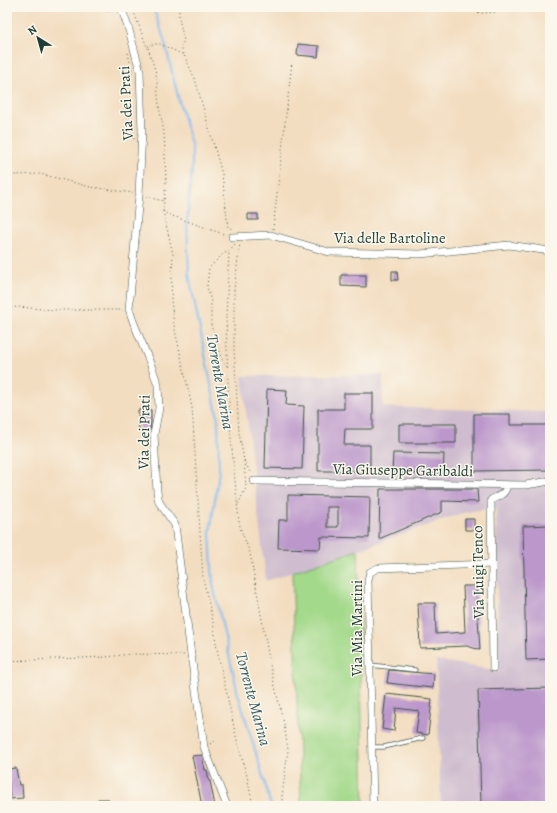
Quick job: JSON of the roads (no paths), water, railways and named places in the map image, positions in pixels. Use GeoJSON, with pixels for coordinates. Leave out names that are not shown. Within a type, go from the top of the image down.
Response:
{"type":"FeatureCollection","features":[{"type":"Feature","properties":{"kind":"street","name":"Via dei Prati"},"geometry":{"type":"LineString","coordinates":[[121,7],[140,71],[142,131],[139,194],[129,309],[158,385],[159,408],[154,434],[157,492],[159,502],[175,525],[204,747],[227,806]]}},
{"type":"Feature","properties":{"kind":"street","name":"Via delle Bartoline"},"geometry":{"type":"LineString","coordinates":[[232,237],[272,235],[329,252],[420,254],[508,245],[550,250]]}},
{"type":"Feature","properties":{"kind":"street","name":"Via Giuseppe Garibaldi"},"geometry":{"type":"LineString","coordinates":[[254,481],[526,485],[550,481]]}},
{"type":"Feature","properties":{"kind":"street","name":"Via Luigi Tenco"},"geometry":{"type":"LineString","coordinates":[[493,668],[491,500],[503,494],[506,484]]}},
{"type":"Feature","properties":{"kind":"street","name":"Via Mia Martini"},"geometry":{"type":"LineString","coordinates":[[373,806],[368,580],[370,572],[378,568],[491,564]]}},
{"type":"Feature","properties":{"kind":"lane"},"geometry":{"type":"LineString","coordinates":[[370,665],[415,670]]}},
{"type":"Feature","properties":{"kind":"lane"},"geometry":{"type":"LineString","coordinates":[[372,747],[424,738]]}},
{"type":"Feature","properties":{"kind":"waterway","name":"Torrente Marina"},"geometry":{"type":"LineString","coordinates":[[153,7],[164,39],[192,148],[192,169],[187,223],[189,275],[218,419],[219,471],[210,533],[213,585],[238,694],[271,806]]}}]}
